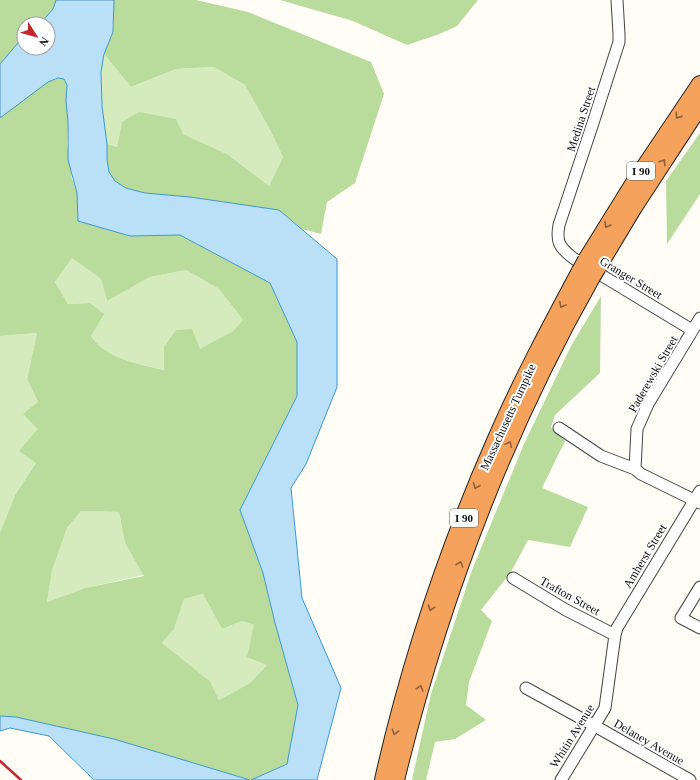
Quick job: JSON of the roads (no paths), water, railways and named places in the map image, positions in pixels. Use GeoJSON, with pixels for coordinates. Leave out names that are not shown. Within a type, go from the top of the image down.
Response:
{"type":"FeatureCollection","features":[{"type":"Feature","properties":{"kind":"highway","name":"Massachusetts Turnpike"},"geometry":{"type":"LineString","coordinates":[[383,780],[411,673],[439,585],[474,490],[495,441],[523,380],[589,269],[634,181],[700,84]]}},
{"type":"Feature","properties":{"kind":"highway","name":"Massachusetts Turnpike"},"geometry":{"type":"LineString","coordinates":[[396,780],[417,699],[437,631],[464,553],[522,415],[561,334],[589,269],[634,207],[700,106]]}},
{"type":"Feature","properties":{"kind":"street","name":"Medina Street"},"geometry":{"type":"LineString","coordinates":[[560,245],[558,238],[559,225],[619,42],[620,34],[617,0]]}},
{"type":"Feature","properties":{"kind":"street","name":"Granger Street"},"geometry":{"type":"LineString","coordinates":[[560,245],[572,258],[692,330]]}},
{"type":"Feature","properties":{"kind":"street","name":"Paderewski Street"},"geometry":{"type":"LineString","coordinates":[[635,469],[637,429],[648,404],[700,318]]}},
{"type":"Feature","properties":{"kind":"street"},"geometry":{"type":"LineString","coordinates":[[559,428],[601,456],[635,469],[641,474],[698,498]]}},
{"type":"Feature","properties":{"kind":"street","name":"Amherst Street"},"geometry":{"type":"LineString","coordinates":[[615,635],[621,621],[698,498]]}},
{"type":"Feature","properties":{"kind":"street","name":"Trafton Street"},"geometry":{"type":"LineString","coordinates":[[513,578],[566,610],[615,635]]}},
{"type":"Feature","properties":{"kind":"street"},"geometry":{"type":"LineString","coordinates":[[700,587],[681,618],[700,628]]}},
{"type":"Feature","properties":{"kind":"street","name":"Whitin Avenue"},"geometry":{"type":"LineString","coordinates":[[561,780],[606,708],[615,635]]}},
{"type":"Feature","properties":{"kind":"street","name":"Delaney Avenue"},"geometry":{"type":"LineString","coordinates":[[526,688],[690,780]]}},
{"type":"Feature","properties":{"kind":"water"},"geometry":{"type":"Polygon","coordinates":[[[56,0],[114,0],[113,32],[104,54],[101,72],[102,106],[107,144],[107,159],[109,172],[115,181],[126,188],[145,193],[190,197],[279,210],[337,259],[337,387],[306,464],[291,488],[302,598],[341,688],[317,780],[251,780],[287,764],[298,705],[275,623],[263,573],[240,510],[297,396],[297,342],[270,283],[180,235],[130,236],[78,221],[77,193],[68,160],[68,122],[66,101],[67,85],[64,79],[58,78],[48,82],[0,118],[0,64],[16,45],[16,56],[56,56],[56,16],[47,16],[53,9],[56,0]]]}},
{"type":"Feature","properties":{"kind":"water"},"geometry":{"type":"Polygon","coordinates":[[[0,716],[16,717],[114,739],[250,780],[94,780],[49,736],[10,728],[0,731],[0,716]]]}},
{"type":"Feature","properties":{"kind":"railway"},"geometry":{"type":"LineString","coordinates":[[0,761],[21,780]]}}]}
